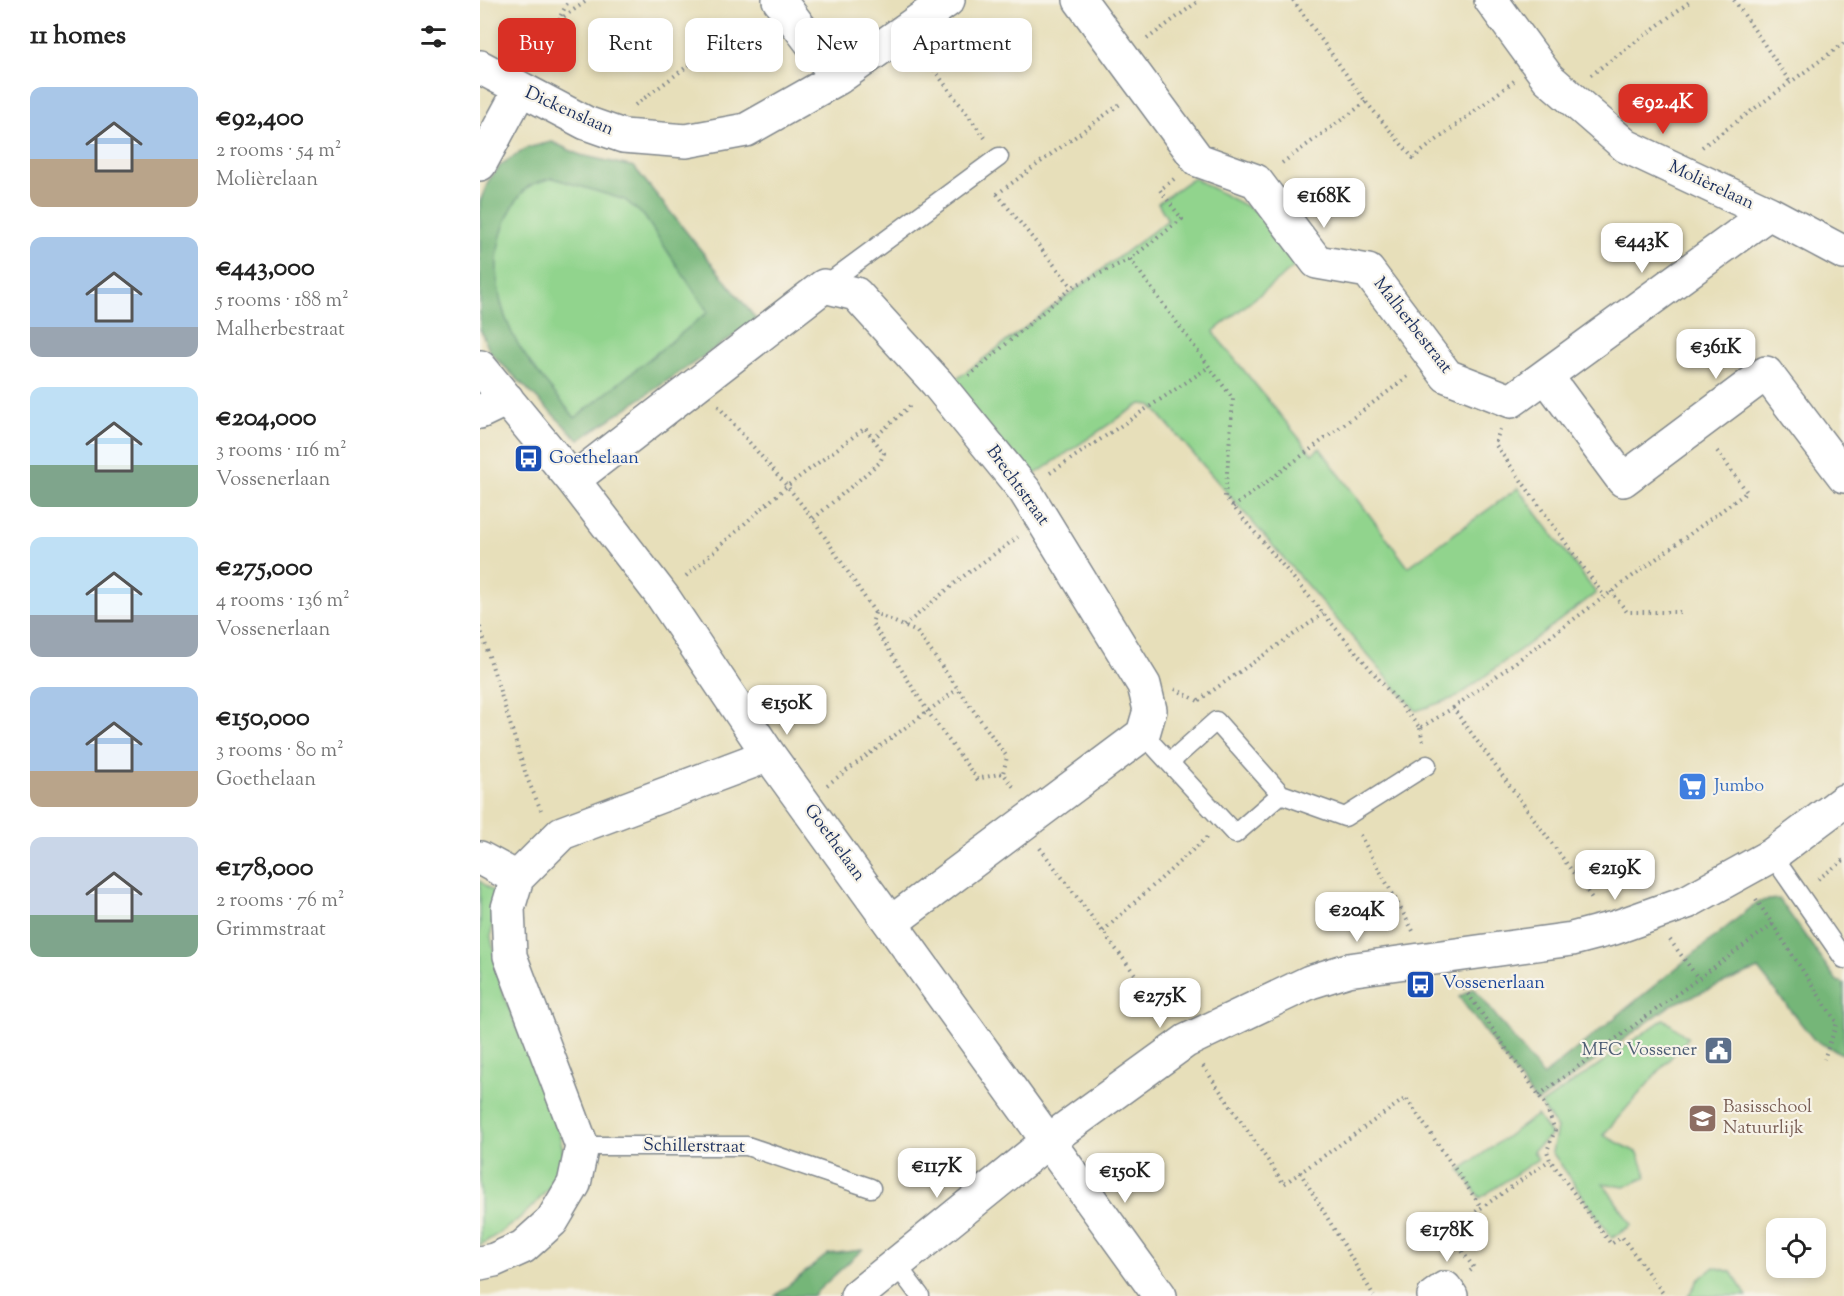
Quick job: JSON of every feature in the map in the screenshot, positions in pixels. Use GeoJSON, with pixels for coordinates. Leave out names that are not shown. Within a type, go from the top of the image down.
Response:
{"type":"FeatureCollection","features":[{"type":"Feature","properties":{"kind":"street","name":"Dickenslaan"},"geometry":{"type":"LineString","coordinates":[[922,18],[948,0]]}},
{"type":"Feature","properties":{"kind":"street"},"geometry":{"type":"LineString","coordinates":[[1080,0],[1198,160],[1256,181]]}},
{"type":"Feature","properties":{"kind":"street","name":"Molièrelaan"},"geometry":{"type":"LineString","coordinates":[[1491,0],[1548,78],[1626,146],[1769,213],[1844,253]]}},
{"type":"Feature","properties":{"kind":"street"},"geometry":{"type":"LineString","coordinates":[[769,7],[837,78]]}},
{"type":"Feature","properties":{"kind":"street","name":"Dickenslaan"},"geometry":{"type":"LineString","coordinates":[[480,67],[520,90],[603,129],[623,136],[686,141],[746,130],[837,78],[891,40]]}},
{"type":"Feature","properties":{"kind":"street"},"geometry":{"type":"LineString","coordinates":[[480,164],[520,90]]}},
{"type":"Feature","properties":{"kind":"street","name":"Malherbestraat"},"geometry":{"type":"LineString","coordinates":[[1256,181],[1317,262],[1368,271],[1447,376],[1511,402]]}},
{"type":"Feature","properties":{"kind":"street"},"geometry":{"type":"LineString","coordinates":[[1511,402],[1769,213]]}},
{"type":"Feature","properties":{"kind":"street"},"geometry":{"type":"LineString","coordinates":[[573,480],[824,286]]}},
{"type":"Feature","properties":{"kind":"street","name":"Brechtstraat"},"geometry":{"type":"LineString","coordinates":[[824,286],[856,294],[941,389],[1025,491],[1144,685],[1150,710],[1143,734]]}},
{"type":"Feature","properties":{"kind":"street","name":"Goethelaan"},"geometry":{"type":"LineString","coordinates":[[480,367],[494,405],[573,480],[663,597],[769,755],[892,922],[1160,1296]]}},
{"type":"Feature","properties":{"kind":"street"},"geometry":{"type":"LineString","coordinates":[[1546,376],[1623,480],[1766,374],[1844,476]]}},
{"type":"Feature","properties":{"kind":"street"},"geometry":{"type":"LineString","coordinates":[[892,922],[1143,734]]}},
{"type":"Feature","properties":{"kind":"street"},"geometry":{"type":"LineString","coordinates":[[480,1263],[494,1260],[523,1246],[552,1221],[574,1184],[582,1146],[510,957],[508,908],[517,878],[562,833],[769,755]]}},
{"type":"Feature","properties":{"kind":"street"},"geometry":{"type":"LineString","coordinates":[[857,1296],[1048,1141],[1186,1041],[1310,982],[1348,970],[1435,957],[1507,950],[1572,939],[1614,928],[1687,902],[1772,855],[1844,801]]}},
{"type":"Feature","properties":{"kind":"street"},"geometry":{"type":"LineString","coordinates":[[480,858],[517,878]]}},
{"type":"Feature","properties":{"kind":"lane"},"geometry":{"type":"LineString","coordinates":[[824,286],[999,157]]}},
{"type":"Feature","properties":{"kind":"lane"},"geometry":{"type":"LineString","coordinates":[[1170,762],[1216,721],[1281,794],[1345,818],[1427,765]]}},
{"type":"Feature","properties":{"kind":"lane"},"geometry":{"type":"LineString","coordinates":[[1143,734],[1234,834],[1281,794]]}},
{"type":"Feature","properties":{"kind":"lane"},"geometry":{"type":"LineString","coordinates":[[1772,855],[1844,959]]}},
{"type":"Feature","properties":{"kind":"lane","name":"Schillerstraat"},"geometry":{"type":"LineString","coordinates":[[582,1146],[747,1146],[872,1188]]}},
{"type":"Feature","properties":{"kind":"lane"},"geometry":{"type":"LineString","coordinates":[[896,1264],[920,1296]]}},
{"type":"Feature","properties":{"kind":"path"},"geometry":{"type":"LineString","coordinates":[[559,18],[569,0]]}},
{"type":"Feature","properties":{"kind":"path"},"geometry":{"type":"LineString","coordinates":[[563,18],[588,0]]}},
{"type":"Feature","properties":{"kind":"path"},"geometry":{"type":"LineString","coordinates":[[1122,58],[1200,0]]}},
{"type":"Feature","properties":{"kind":"path"},"geometry":{"type":"LineString","coordinates":[[1293,0],[1366,102],[1413,159],[1537,63]]}},
{"type":"Feature","properties":{"kind":"path"},"geometry":{"type":"LineString","coordinates":[[1566,94],[1692,0]]}},
{"type":"Feature","properties":{"kind":"path"},"geometry":{"type":"LineString","coordinates":[[1734,0],[1790,82]]}},
{"type":"Feature","properties":{"kind":"path"},"geometry":{"type":"LineString","coordinates":[[603,129],[769,7]]}},
{"type":"Feature","properties":{"kind":"path"},"geometry":{"type":"LineString","coordinates":[[1673,168],[1844,43]]}},
{"type":"Feature","properties":{"kind":"path"},"geometry":{"type":"LineString","coordinates":[[520,90],[530,72]]}},
{"type":"Feature","properties":{"kind":"path"},"geometry":{"type":"LineString","coordinates":[[935,72],[999,157]]}},
{"type":"Feature","properties":{"kind":"path"},"geometry":{"type":"LineString","coordinates":[[997,194],[1143,87]]}},
{"type":"Feature","properties":{"kind":"path"},"geometry":{"type":"LineString","coordinates":[[1256,181],[1366,102]]}},
{"type":"Feature","properties":{"kind":"path"},"geometry":{"type":"LineString","coordinates":[[873,439],[1072,287],[1130,259],[1182,219],[1160,190],[1198,160]]}},
{"type":"Feature","properties":{"kind":"path"},"geometry":{"type":"LineString","coordinates":[[980,171],[1072,287]]}},
{"type":"Feature","properties":{"kind":"path"},"geometry":{"type":"LineString","coordinates":[[1130,259],[1233,399],[1225,497],[1420,728],[1452,708],[1747,492],[1698,424]]}},
{"type":"Feature","properties":{"kind":"path"},"geometry":{"type":"LineString","coordinates":[[1233,507],[1434,358]]}},
{"type":"Feature","properties":{"kind":"path"},"geometry":{"type":"LineString","coordinates":[[1025,491],[1209,367]]}},
{"type":"Feature","properties":{"kind":"path"},"geometry":{"type":"LineString","coordinates":[[698,383],[813,519],[875,614],[917,632],[1007,757],[1003,773]]}},
{"type":"Feature","properties":{"kind":"path"},"geometry":{"type":"LineString","coordinates":[[1511,402],[1495,444],[1604,596]]}},
{"type":"Feature","properties":{"kind":"path"},"geometry":{"type":"LineString","coordinates":[[663,597],[787,486],[865,428],[884,453],[880,462],[813,519]]}},
{"type":"Feature","properties":{"kind":"path"},"geometry":{"type":"LineString","coordinates":[[904,626],[960,578],[1019,536]]}},
{"type":"Feature","properties":{"kind":"path"},"geometry":{"type":"LineString","coordinates":[[1611,591],[1627,612],[1682,612]]}},
{"type":"Feature","properties":{"kind":"path"},"geometry":{"type":"LineString","coordinates":[[875,614],[872,622],[928,712],[976,779],[1003,773]]}},
{"type":"Feature","properties":{"kind":"path"},"geometry":{"type":"LineString","coordinates":[[1199,700],[1323,614]]}},
{"type":"Feature","properties":{"kind":"path"},"geometry":{"type":"LineString","coordinates":[[480,627],[527,778],[540,809],[562,833]]}},
{"type":"Feature","properties":{"kind":"path"},"geometry":{"type":"LineString","coordinates":[[1144,685],[1178,689],[1199,700],[1216,721]]}},
{"type":"Feature","properties":{"kind":"path"},"geometry":{"type":"LineString","coordinates":[[819,791],[958,689]]}},
{"type":"Feature","properties":{"kind":"path"},"geometry":{"type":"LineString","coordinates":[[1452,708],[1614,928]]}},
{"type":"Feature","properties":{"kind":"path"},"geometry":{"type":"LineString","coordinates":[[1003,773],[1027,804],[1023,825],[1186,1041],[1284,1184],[1406,1098],[1482,1208]]}},
{"type":"Feature","properties":{"kind":"path"},"geometry":{"type":"LineString","coordinates":[[1349,815],[1435,957],[1539,1095],[1555,1130],[1546,1151],[1550,1160],[1611,1244],[1622,1237],[1665,1296]]}},
{"type":"Feature","properties":{"kind":"path"},"geometry":{"type":"LineString","coordinates":[[1103,932],[1223,822]]}},
{"type":"Feature","properties":{"kind":"path"},"geometry":{"type":"LineString","coordinates":[[1799,892],[1844,860]]}},
{"type":"Feature","properties":{"kind":"path"},"geometry":{"type":"LineString","coordinates":[[1740,873],[1837,1023],[1844,1024]]}},
{"type":"Feature","properties":{"kind":"path"},"geometry":{"type":"LineString","coordinates":[[1539,1095],[1773,924]]}},
{"type":"Feature","properties":{"kind":"path"},"geometry":{"type":"LineString","coordinates":[[1670,940],[1698,978]]}},
{"type":"Feature","properties":{"kind":"path"},"geometry":{"type":"LineString","coordinates":[[1824,1059],[1837,1023]]}},
{"type":"Feature","properties":{"kind":"path"},"geometry":{"type":"LineString","coordinates":[[1443,1293],[1473,1268],[1448,1231],[1550,1160]]}},
{"type":"Feature","properties":{"kind":"path"},"geometry":{"type":"LineString","coordinates":[[1300,1172],[1374,1296]]}},
{"type":"Feature","properties":{"kind":"green space"},"geometry":{"type":"Polygon","coordinates":[[[552,142],[580,155],[634,167],[757,320],[579,440],[490,352],[480,328],[480,202],[489,180],[502,164],[527,148],[552,142]]]}},
{"type":"Feature","properties":{"kind":"green space"},"geometry":{"type":"Polygon","coordinates":[[[552,142],[580,155],[634,167],[757,320],[579,440],[490,352],[480,328],[480,202],[489,180],[502,164],[527,148],[552,142]],[[553,178],[539,182],[528,187],[517,200],[500,240],[498,287],[512,333],[525,356],[575,418],[708,312],[644,216],[625,200],[553,178]]]}},
{"type":"Feature","properties":{"kind":"green space"},"geometry":{"type":"Polygon","coordinates":[[[1193,178],[1261,214],[1299,263],[1214,331],[1215,335],[1312,454],[1320,448],[1408,567],[1518,488],[1596,593],[1457,697],[1416,711],[1151,405],[1141,404],[1126,413],[1022,483],[942,390],[1168,220],[1158,203],[1193,178]]]}},
{"type":"Feature","properties":{"kind":"green space"},"geometry":{"type":"Polygon","coordinates":[[[480,881],[494,892],[491,937],[502,991],[558,1128],[566,1163],[548,1189],[529,1210],[480,1245],[480,881]]]}},
{"type":"Feature","properties":{"kind":"green space"},"geometry":{"type":"Polygon","coordinates":[[[1779,899],[1837,981],[1844,983],[1844,1055],[1814,1040],[1758,969],[1671,1005],[1537,1103],[1459,997],[1474,988],[1543,1076],[1759,901],[1779,899]]]}},
{"type":"Feature","properties":{"kind":"green space"},"geometry":{"type":"Polygon","coordinates":[[[1664,1019],[1688,1038],[1603,1135],[1638,1153],[1647,1177],[1624,1187],[1603,1183],[1632,1225],[1612,1238],[1552,1152],[1557,1128],[1541,1105],[1664,1019]]]}},
{"type":"Feature","properties":{"kind":"green space"},"geometry":{"type":"Polygon","coordinates":[[[1537,1115],[1551,1135],[1533,1151],[1538,1159],[1480,1198],[1460,1170],[1537,1115]]]}},
{"type":"Feature","properties":{"kind":"green space"},"geometry":{"type":"Polygon","coordinates":[[[862,1250],[812,1296],[775,1296],[828,1254],[862,1250]]]}},
{"type":"Feature","properties":{"kind":"green space"},"geometry":{"type":"Polygon","coordinates":[[[1714,1267],[1731,1272],[1747,1296],[1688,1296],[1698,1280],[1714,1267]]]}},
{"type":"Feature","properties":{"kind":"place","name":"Goethelaan"},"geometry":{"type":"Point","coordinates":[528,459]}},
{"type":"Feature","properties":{"kind":"place","name":"Jumbo"},"geometry":{"type":"Point","coordinates":[1693,787]}},
{"type":"Feature","properties":{"kind":"place","name":"Vossenerlaan"},"geometry":{"type":"Point","coordinates":[1421,984]}},
{"type":"Feature","properties":{"kind":"place","name":"MFC Vossener"},"geometry":{"type":"Point","coordinates":[1718,1051]}},
{"type":"Feature","properties":{"kind":"place","name":"Basisschool Natuurlijk"},"geometry":{"type":"Point","coordinates":[1702,1118]}}]}
